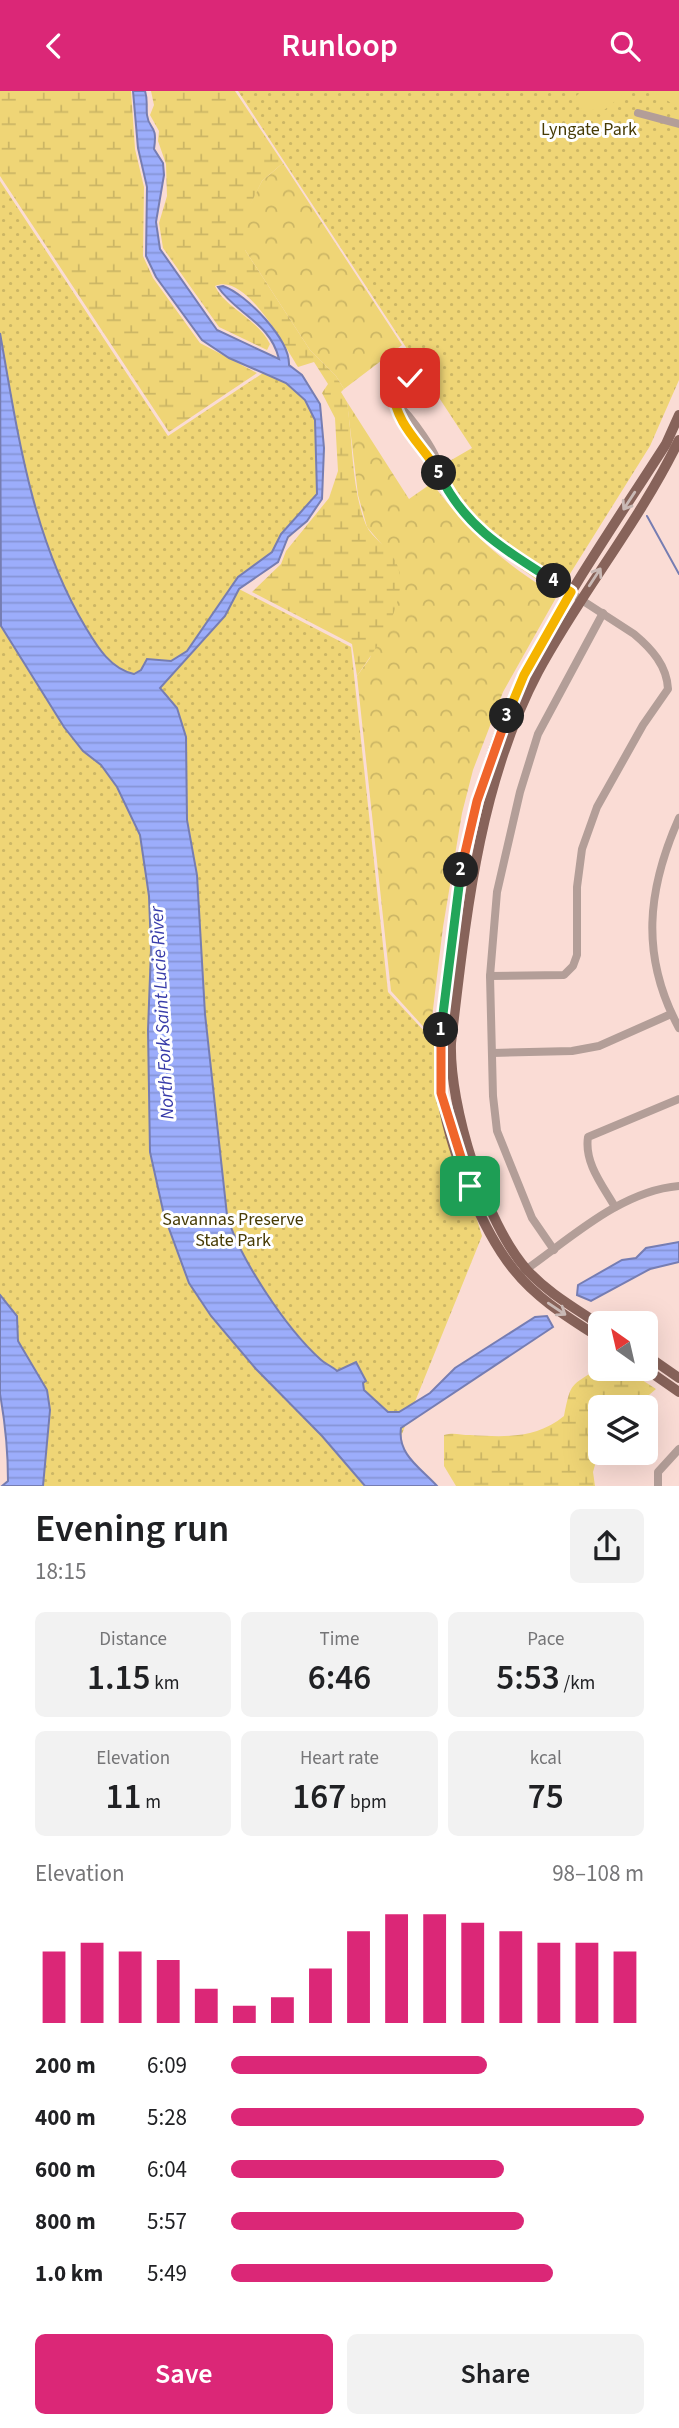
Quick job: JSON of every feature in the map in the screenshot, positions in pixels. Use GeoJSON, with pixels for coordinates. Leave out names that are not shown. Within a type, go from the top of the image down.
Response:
{"type":"FeatureCollection","features":[{"type":"Feature","properties":{"kind":"main road"},"geometry":{"type":"LineString","coordinates":[[588,1330],[547,1303],[522,1272],[503,1233],[470,1155],[453,1092],[451,1044],[473,872],[489,800],[508,741],[576,595],[675,446],[679,415]]}},
{"type":"Feature","properties":{"kind":"main road"},"geometry":{"type":"LineString","coordinates":[[522,1272],[588,1317]]}},
{"type":"Feature","properties":{"kind":"main road"},"geometry":{"type":"LineString","coordinates":[[658,1363],[679,1378]]}},
{"type":"Feature","properties":{"kind":"main road"},"geometry":{"type":"LineString","coordinates":[[658,1377],[679,1392]]}},
{"type":"Feature","properties":{"kind":"street"},"geometry":{"type":"LineString","coordinates":[[638,113],[679,124]]}},
{"type":"Feature","properties":{"kind":"street"},"geometry":{"type":"LineString","coordinates":[[417,375],[397,386],[393,391],[395,402],[410,435],[474,524],[489,540],[603,613],[650,648],[668,675],[668,689],[615,772],[597,807],[582,849],[577,887],[577,955],[573,966],[564,975],[490,976]]}},
{"type":"Feature","properties":{"kind":"street"},"geometry":{"type":"LineString","coordinates":[[395,402],[419,430],[440,464],[440,476]]}},
{"type":"Feature","properties":{"kind":"street"},"geometry":{"type":"LineString","coordinates":[[410,435],[419,430]]}},
{"type":"Feature","properties":{"kind":"street"},"geometry":{"type":"LineString","coordinates":[[554,1249],[533,1219],[497,1131],[490,976],[497,893],[505,848],[538,734],[603,613]]}},
{"type":"Feature","properties":{"kind":"street"},"geometry":{"type":"LineString","coordinates":[[679,818],[661,859],[653,902],[652,937],[671,1014],[679,1028]]}},
{"type":"Feature","properties":{"kind":"street"},"geometry":{"type":"LineString","coordinates":[[493,1053],[572,1051],[599,1047],[671,1014]]}},
{"type":"Feature","properties":{"kind":"street"},"geometry":{"type":"LineString","coordinates":[[615,1207],[592,1166],[586,1150],[588,1137],[679,1099]]}},
{"type":"Feature","properties":{"kind":"street"},"geometry":{"type":"LineString","coordinates":[[522,1272],[615,1207],[642,1195],[679,1186]]}},
{"type":"Feature","properties":{"kind":"street"},"geometry":{"type":"LineString","coordinates":[[658,1486],[658,1472],[679,1449]]}},
{"type":"Feature","properties":{"kind":"green space"},"geometry":{"type":"Polygon","coordinates":[[[0,91],[131,91],[135,149],[144,187],[143,256],[153,278],[200,343],[257,373],[169,432],[0,176],[0,91]]]}},
{"type":"Feature","properties":{"kind":"green space"},"geometry":{"type":"Polygon","coordinates":[[[151,91],[235,91],[283,163],[262,181],[245,216],[245,250],[310,350],[336,376],[344,389],[341,392],[347,402],[361,511],[369,530],[394,558],[399,572],[400,588],[391,620],[357,676],[352,644],[252,592],[281,564],[286,551],[329,498],[338,471],[335,418],[322,393],[328,384],[314,362],[298,367],[274,329],[251,300],[239,290],[227,285],[215,286],[226,300],[258,327],[270,344],[267,350],[219,327],[163,248],[159,223],[167,196],[166,164],[158,141],[159,131],[150,115],[154,105],[151,91]]]}},
{"type":"Feature","properties":{"kind":"green space","name":"Lyngate Park"},"geometry":{"type":"Polygon","coordinates":[[[238,91],[679,91],[679,380],[650,446],[558,593],[487,541],[458,511],[429,473],[472,448],[238,91]]]}},
{"type":"Feature","properties":{"kind":"green space"},"geometry":{"type":"Polygon","coordinates":[[[582,91],[621,91],[624,94],[603,111],[598,106],[586,115],[574,98],[582,91]]]}},
{"type":"Feature","properties":{"kind":"green space"},"geometry":{"type":"Polygon","coordinates":[[[652,91],[679,91],[679,108],[652,91]]]}},
{"type":"Feature","properties":{"kind":"green space"},"geometry":{"type":"Polygon","coordinates":[[[283,163],[402,345],[344,389],[336,376],[310,350],[245,250],[244,216],[262,181],[283,163]]]}},
{"type":"Feature","properties":{"kind":"green space","name":"Savannas Preserve State Park"},"geometry":{"type":"Polygon","coordinates":[[[0,181],[168,436],[272,367],[315,410],[319,468],[315,503],[311,512],[292,534],[237,588],[351,647],[388,992],[436,1044],[438,1090],[482,1236],[391,1461],[406,1486],[19,1486],[0,1361],[0,181]]]}},
{"type":"Feature","properties":{"kind":"green space"},"geometry":{"type":"Polygon","coordinates":[[[347,402],[409,499],[432,483],[460,518],[488,546],[520,572],[557,596],[503,692],[473,770],[462,813],[443,927],[430,1034],[391,991],[357,676],[370,658],[395,560],[367,527],[358,495],[347,402]]]}},
{"type":"Feature","properties":{"kind":"green space"},"geometry":{"type":"Polygon","coordinates":[[[588,1375],[588,1381],[644,1381],[656,1389],[649,1395],[588,1395],[588,1465],[595,1465],[595,1486],[456,1486],[444,1466],[444,1435],[508,1436],[542,1429],[564,1416],[573,1386],[588,1375]]]}},
{"type":"Feature","properties":{"kind":"water","name":"North Fork Saint Lucie River"},"geometry":{"type":"Polygon","coordinates":[[[133,91],[145,91],[148,120],[155,135],[154,149],[163,163],[164,175],[156,222],[160,249],[217,330],[279,359],[268,336],[225,296],[218,287],[223,286],[243,298],[275,331],[287,354],[289,365],[302,375],[320,404],[324,448],[322,499],[307,521],[288,537],[278,562],[239,589],[225,616],[160,688],[177,708],[186,737],[187,820],[197,875],[205,1014],[227,1215],[253,1271],[293,1329],[320,1359],[337,1371],[356,1362],[366,1381],[363,1383],[364,1390],[388,1412],[399,1412],[430,1393],[455,1368],[535,1317],[547,1316],[553,1327],[401,1428],[401,1438],[407,1454],[437,1486],[365,1486],[322,1436],[256,1369],[211,1316],[189,1283],[164,1215],[150,1152],[148,1030],[151,950],[149,896],[140,835],[117,787],[101,765],[83,751],[64,727],[1,626],[0,333],[21,447],[52,558],[95,643],[118,668],[134,674],[141,670],[147,659],[171,661],[187,651],[238,577],[272,552],[281,534],[317,494],[315,420],[305,400],[286,383],[229,358],[202,340],[156,277],[146,256],[147,187],[138,148],[133,91]]]}},
{"type":"Feature","properties":{"kind":"water"},"geometry":{"type":"Polygon","coordinates":[[[679,1242],[679,1262],[650,1269],[591,1301],[577,1295],[578,1285],[622,1260],[636,1258],[646,1248],[679,1242]]]}},
{"type":"Feature","properties":{"kind":"water"},"geometry":{"type":"Polygon","coordinates":[[[0,1295],[17,1316],[18,1341],[47,1390],[50,1410],[43,1486],[2,1486],[8,1481],[0,1394],[0,1295]]]}},
{"type":"Feature","properties":{"kind":"waterway"},"geometry":{"type":"LineString","coordinates":[[647,516],[679,574]]}},
{"type":"Feature","properties":{"kind":"route"},"geometry":{"type":"LineString","coordinates":[[410,378],[393,391],[397,412],[416,445],[427,456],[474,524],[489,540],[571,592],[524,675],[496,741],[477,801],[460,873],[442,1014],[439,1069],[441,1093],[458,1155],[470,1186]]}}]}
